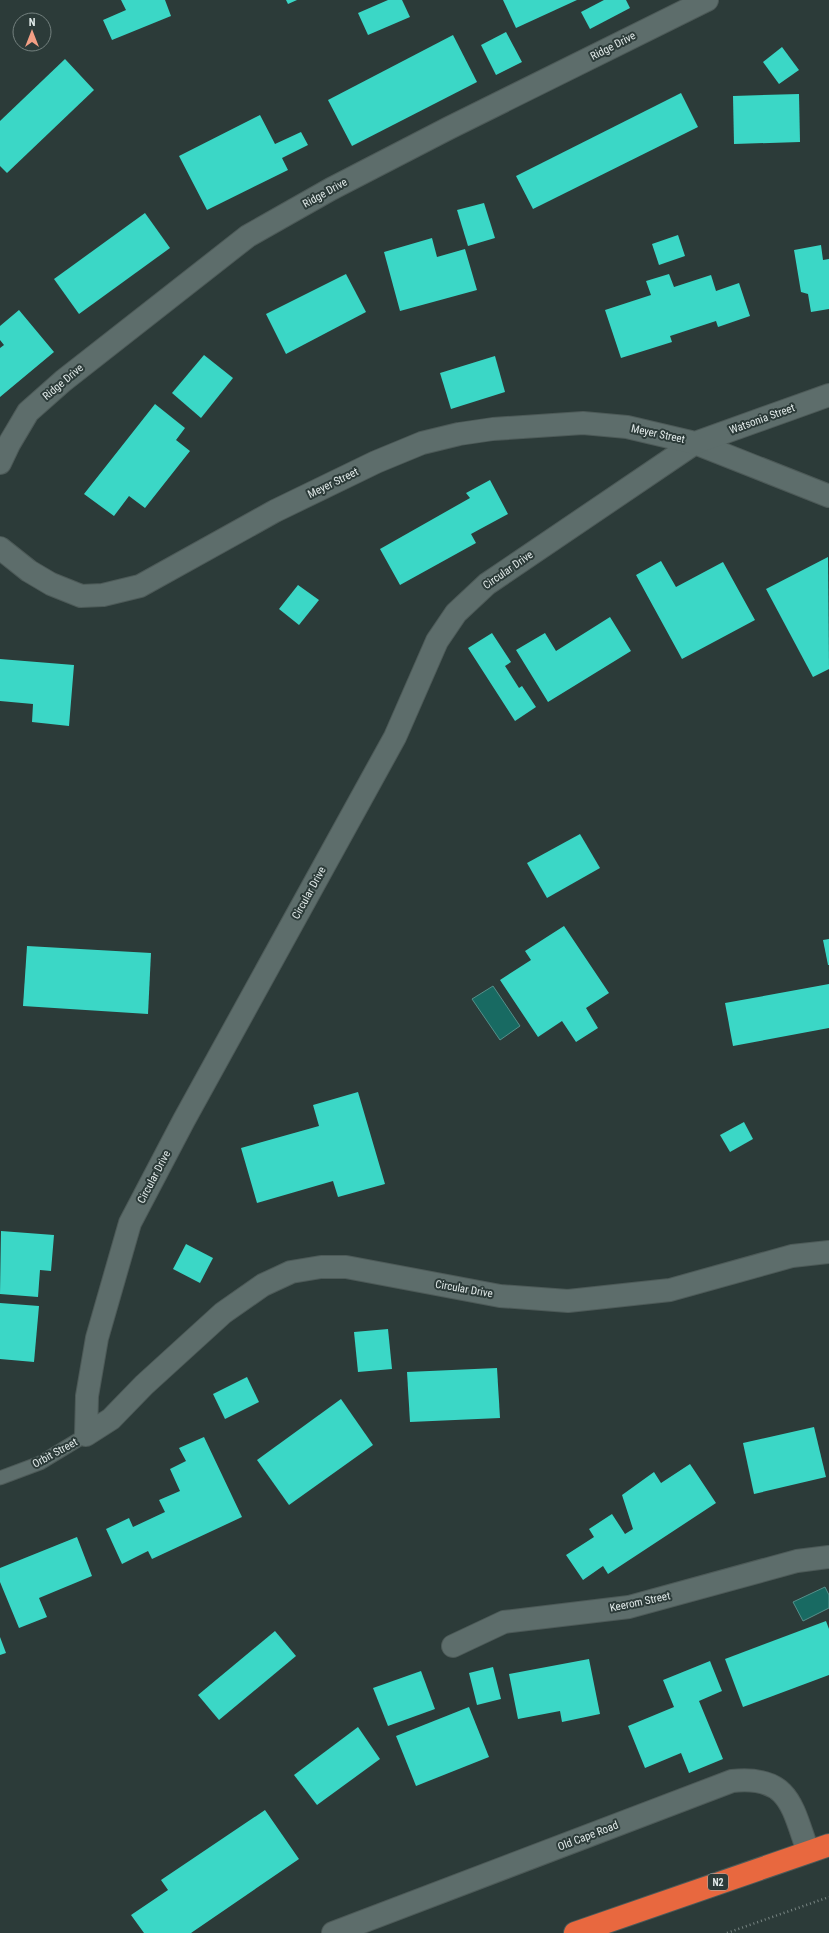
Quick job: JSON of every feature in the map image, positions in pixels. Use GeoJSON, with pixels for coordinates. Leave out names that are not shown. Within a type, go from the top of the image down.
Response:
{"type":"FeatureCollection","features":[{"type":"Feature","properties":{"kind":"highway","name":"N2"},"geometry":{"type":"LineString","coordinates":[[575,1933],[808,1851],[829,1845]]}},
{"type":"Feature","properties":{"kind":"street","name":"Ridge Drive"},"geometry":{"type":"LineString","coordinates":[[0,463],[9,444],[28,412],[63,381],[248,236],[331,189],[428,139],[707,0]]}},
{"type":"Feature","properties":{"kind":"street","name":"Watsonia Street"},"geometry":{"type":"LineString","coordinates":[[695,443],[829,395]]}},
{"type":"Feature","properties":{"kind":"street","name":"Meyer Street"},"geometry":{"type":"LineString","coordinates":[[0,548],[29,571],[51,584],[81,596],[103,595],[140,586],[275,512],[376,462],[422,443],[459,434],[493,429],[583,423],[627,427],[695,443]]}},
{"type":"Feature","properties":{"kind":"street"},"geometry":{"type":"LineString","coordinates":[[695,443],[829,496]]}},
{"type":"Feature","properties":{"kind":"street","name":"Circular Drive"},"geometry":{"type":"LineString","coordinates":[[86,1435],[87,1396],[97,1338],[130,1222],[184,1120],[396,737],[437,641],[456,613],[487,584],[695,443]]}},
{"type":"Feature","properties":{"kind":"street","name":"Circular Drive"},"geometry":{"type":"LineString","coordinates":[[86,1435],[110,1419],[144,1385],[223,1313],[263,1285],[291,1272],[321,1267],[346,1267],[500,1296],[568,1301],[670,1290],[792,1256],[829,1252]]}},
{"type":"Feature","properties":{"kind":"street","name":"Keerom Street"},"geometry":{"type":"LineString","coordinates":[[453,1646],[504,1622],[629,1607],[797,1561],[829,1557]]}},
{"type":"Feature","properties":{"kind":"street","name":"Old Cape Road"},"geometry":{"type":"LineString","coordinates":[[333,1933],[732,1781],[752,1779],[772,1785],[784,1794],[791,1804],[808,1851]]}},
{"type":"Feature","properties":{"kind":"lane","name":"Orbit Street"},"geometry":{"type":"LineString","coordinates":[[0,1478],[40,1463],[86,1435]]}},
{"type":"Feature","properties":{"kind":"path"},"geometry":{"type":"LineString","coordinates":[[727,1933],[829,1897]]}},
{"type":"Feature","properties":{"kind":"shaded area"},"geometry":{"type":"Polygon","coordinates":[[[493,986],[520,1026],[500,1040],[472,999],[493,986]]]}},
{"type":"Feature","properties":{"kind":"shaded area"},"geometry":{"type":"Polygon","coordinates":[[[825,1587],[829,1595],[829,1608],[803,1621],[793,1602],[825,1587]]]}},
{"type":"Feature","properties":{"kind":"building"},"geometry":{"type":"Polygon","coordinates":[[[121,0],[165,0],[171,16],[112,40],[103,20],[126,10],[121,0]]]}},
{"type":"Feature","properties":{"kind":"building"},"geometry":{"type":"Polygon","coordinates":[[[286,0],[297,0],[288,4],[286,0]]]}},
{"type":"Feature","properties":{"kind":"building"},"geometry":{"type":"Polygon","coordinates":[[[388,0],[402,0],[410,17],[368,35],[358,13],[388,0]]]}},
{"type":"Feature","properties":{"kind":"building"},"geometry":{"type":"Polygon","coordinates":[[[503,0],[577,0],[516,28],[503,0]]]}},
{"type":"Feature","properties":{"kind":"building"},"geometry":{"type":"Polygon","coordinates":[[[604,0],[626,0],[630,8],[590,29],[581,12],[604,0]]]}},
{"type":"Feature","properties":{"kind":"building"},"geometry":{"type":"Polygon","coordinates":[[[506,32],[522,62],[496,75],[481,45],[506,32]]]}},
{"type":"Feature","properties":{"kind":"building"},"geometry":{"type":"Polygon","coordinates":[[[453,35],[477,82],[352,146],[328,100],[453,35]]]}},
{"type":"Feature","properties":{"kind":"building"},"geometry":{"type":"Polygon","coordinates":[[[782,47],[799,70],[779,84],[763,62],[782,47]]]}},
{"type":"Feature","properties":{"kind":"building"},"geometry":{"type":"Polygon","coordinates":[[[65,59],[94,90],[7,173],[0,166],[0,121],[65,59]]]}},
{"type":"Feature","properties":{"kind":"building"},"geometry":{"type":"Polygon","coordinates":[[[681,93],[698,127],[533,209],[516,176],[681,93]]]}},
{"type":"Feature","properties":{"kind":"building"},"geometry":{"type":"Polygon","coordinates":[[[799,94],[800,142],[734,144],[733,96],[799,94]]]}},
{"type":"Feature","properties":{"kind":"building"},"geometry":{"type":"Polygon","coordinates":[[[260,115],[275,144],[301,132],[308,145],[282,158],[288,170],[207,210],[179,156],[260,115]]]}},
{"type":"Feature","properties":{"kind":"building"},"geometry":{"type":"Polygon","coordinates":[[[484,203],[495,238],[468,246],[457,210],[484,203]]]}},
{"type":"Feature","properties":{"kind":"building"},"geometry":{"type":"Polygon","coordinates":[[[145,213],[170,248],[79,314],[54,279],[145,213]]]}},
{"type":"Feature","properties":{"kind":"building"},"geometry":{"type":"Polygon","coordinates":[[[678,235],[685,256],[659,265],[652,244],[678,235]]]}},
{"type":"Feature","properties":{"kind":"building"},"geometry":{"type":"Polygon","coordinates":[[[432,238],[437,257],[465,249],[477,290],[400,311],[384,252],[432,238]]]}},
{"type":"Feature","properties":{"kind":"building"},"geometry":{"type":"Polygon","coordinates":[[[821,245],[823,260],[829,259],[829,309],[811,312],[808,294],[801,292],[794,250],[821,245]]]}},
{"type":"Feature","properties":{"kind":"building"},"geometry":{"type":"Polygon","coordinates":[[[346,274],[366,312],[286,354],[266,314],[346,274]]]}},
{"type":"Feature","properties":{"kind":"building"},"geometry":{"type":"Polygon","coordinates":[[[669,274],[674,287],[711,275],[716,291],[739,283],[750,316],[718,327],[716,321],[670,336],[672,342],[621,358],[605,310],[651,295],[646,281],[669,274]]]}},
{"type":"Feature","properties":{"kind":"building"},"geometry":{"type":"Polygon","coordinates":[[[19,310],[54,352],[0,397],[0,348],[4,345],[0,340],[0,326],[19,310]]]}},
{"type":"Feature","properties":{"kind":"building"},"geometry":{"type":"Polygon","coordinates":[[[204,355],[233,378],[201,418],[172,393],[204,355]]]}},
{"type":"Feature","properties":{"kind":"building"},"geometry":{"type":"Polygon","coordinates":[[[495,356],[505,392],[451,409],[440,373],[495,356]]]}},
{"type":"Feature","properties":{"kind":"building"},"geometry":{"type":"Polygon","coordinates":[[[155,404],[185,428],[176,440],[190,451],[145,508],[129,496],[114,516],[84,494],[155,404]]]}},
{"type":"Feature","properties":{"kind":"building"},"geometry":{"type":"Polygon","coordinates":[[[490,480],[508,514],[471,534],[476,543],[400,585],[380,549],[470,498],[466,493],[490,480]]]}},
{"type":"Feature","properties":{"kind":"building"},"geometry":{"type":"Polygon","coordinates":[[[828,557],[829,669],[813,677],[766,589],[828,557]]]}},
{"type":"Feature","properties":{"kind":"building"},"geometry":{"type":"Polygon","coordinates":[[[661,561],[676,587],[723,562],[755,620],[682,659],[636,575],[661,561]]]}},
{"type":"Feature","properties":{"kind":"building"},"geometry":{"type":"Polygon","coordinates":[[[298,585],[319,600],[299,625],[279,609],[298,585]]]}},
{"type":"Feature","properties":{"kind":"building"},"geometry":{"type":"Polygon","coordinates":[[[610,617],[631,651],[548,702],[516,650],[545,633],[556,651],[610,617]]]}},
{"type":"Feature","properties":{"kind":"building"},"geometry":{"type":"Polygon","coordinates":[[[492,633],[511,662],[505,666],[519,688],[522,686],[536,707],[515,721],[468,648],[492,633]]]}},
{"type":"Feature","properties":{"kind":"building"},"geometry":{"type":"Polygon","coordinates":[[[0,659],[74,665],[69,726],[32,722],[33,704],[0,701],[0,659]]]}},
{"type":"Feature","properties":{"kind":"building"},"geometry":{"type":"Polygon","coordinates":[[[580,834],[600,868],[547,898],[527,863],[580,834]]]}},
{"type":"Feature","properties":{"kind":"building"},"geometry":{"type":"Polygon","coordinates":[[[564,926],[609,993],[586,1008],[598,1028],[576,1042],[562,1021],[538,1037],[500,980],[531,960],[525,951],[564,926]]]}},
{"type":"Feature","properties":{"kind":"building"},"geometry":{"type":"Polygon","coordinates":[[[829,939],[829,965],[828,965],[823,940],[829,939]]]}},
{"type":"Feature","properties":{"kind":"building"},"geometry":{"type":"Polygon","coordinates":[[[27,946],[151,953],[148,1014],[23,1006],[27,946]]]}},
{"type":"Feature","properties":{"kind":"building"},"geometry":{"type":"Polygon","coordinates":[[[829,984],[829,1028],[733,1046],[725,1003],[829,984]]]}},
{"type":"Feature","properties":{"kind":"building"},"geometry":{"type":"Polygon","coordinates":[[[358,1092],[385,1184],[338,1197],[333,1181],[257,1203],[241,1148],[319,1126],[313,1105],[358,1092]]]}},
{"type":"Feature","properties":{"kind":"building"},"geometry":{"type":"Polygon","coordinates":[[[744,1122],[753,1139],[730,1152],[720,1135],[744,1122]]]}},
{"type":"Feature","properties":{"kind":"building"},"geometry":{"type":"Polygon","coordinates":[[[1,1231],[54,1235],[51,1271],[40,1270],[38,1297],[0,1294],[1,1231]]]}},
{"type":"Feature","properties":{"kind":"building"},"geometry":{"type":"Polygon","coordinates":[[[186,1244],[213,1258],[200,1283],[173,1269],[186,1244]]]}},
{"type":"Feature","properties":{"kind":"building"},"geometry":{"type":"Polygon","coordinates":[[[0,1303],[39,1306],[34,1362],[0,1359],[0,1303]]]}},
{"type":"Feature","properties":{"kind":"building"},"geometry":{"type":"Polygon","coordinates":[[[388,1329],[392,1369],[358,1372],[354,1332],[388,1329]]]}},
{"type":"Feature","properties":{"kind":"building"},"geometry":{"type":"Polygon","coordinates":[[[497,1368],[500,1418],[410,1422],[407,1372],[497,1368]]]}},
{"type":"Feature","properties":{"kind":"building"},"geometry":{"type":"Polygon","coordinates":[[[247,1377],[259,1402],[225,1419],[213,1394],[247,1377]]]}},
{"type":"Feature","properties":{"kind":"building"},"geometry":{"type":"Polygon","coordinates":[[[341,1399],[373,1445],[289,1505],[257,1460],[341,1399]]]}},
{"type":"Feature","properties":{"kind":"building"},"geometry":{"type":"Polygon","coordinates":[[[814,1427],[826,1477],[754,1494],[743,1443],[814,1427]]]}},
{"type":"Feature","properties":{"kind":"building"},"geometry":{"type":"Polygon","coordinates":[[[204,1437],[242,1517],[152,1559],[148,1551],[122,1564],[106,1529],[129,1518],[133,1527],[165,1512],[159,1500],[180,1491],[170,1469],[186,1461],[179,1448],[204,1437]]]}},
{"type":"Feature","properties":{"kind":"building"},"geometry":{"type":"Polygon","coordinates":[[[690,1464],[716,1503],[608,1574],[603,1566],[583,1580],[566,1555],[594,1537],[589,1529],[612,1514],[625,1534],[633,1529],[622,1495],[654,1472],[661,1483],[690,1464]]]}},
{"type":"Feature","properties":{"kind":"building"},"geometry":{"type":"Polygon","coordinates":[[[77,1537],[92,1576],[39,1598],[47,1617],[19,1628],[0,1582],[0,1568],[77,1537]]]}},
{"type":"Feature","properties":{"kind":"building"},"geometry":{"type":"Polygon","coordinates":[[[826,1621],[829,1629],[829,1675],[743,1707],[725,1659],[826,1621]]]}},
{"type":"Feature","properties":{"kind":"building"},"geometry":{"type":"Polygon","coordinates":[[[275,1631],[296,1656],[219,1720],[198,1695],[275,1631]]]}},
{"type":"Feature","properties":{"kind":"building"},"geometry":{"type":"Polygon","coordinates":[[[0,1637],[6,1653],[0,1655],[0,1637]]]}},
{"type":"Feature","properties":{"kind":"building"},"geometry":{"type":"Polygon","coordinates":[[[589,1659],[600,1714],[562,1722],[560,1711],[518,1719],[509,1674],[589,1659]]]}},
{"type":"Feature","properties":{"kind":"building"},"geometry":{"type":"Polygon","coordinates":[[[710,1661],[722,1691],[699,1701],[723,1759],[689,1773],[681,1753],[645,1768],[628,1726],[674,1707],[663,1680],[710,1661]]]}},
{"type":"Feature","properties":{"kind":"building"},"geometry":{"type":"Polygon","coordinates":[[[493,1667],[501,1699],[477,1705],[469,1673],[493,1667]]]}},
{"type":"Feature","properties":{"kind":"building"},"geometry":{"type":"Polygon","coordinates":[[[421,1671],[435,1709],[388,1726],[373,1688],[421,1671]]]}},
{"type":"Feature","properties":{"kind":"building"},"geometry":{"type":"Polygon","coordinates":[[[469,1707],[489,1757],[416,1786],[396,1736],[469,1707]]]}},
{"type":"Feature","properties":{"kind":"building"},"geometry":{"type":"Polygon","coordinates":[[[358,1727],[380,1759],[317,1805],[294,1775],[358,1727]]]}},
{"type":"Feature","properties":{"kind":"building"},"geometry":{"type":"Polygon","coordinates":[[[265,1810],[299,1859],[191,1933],[144,1933],[131,1915],[168,1890],[161,1880],[265,1810]]]}}]}
